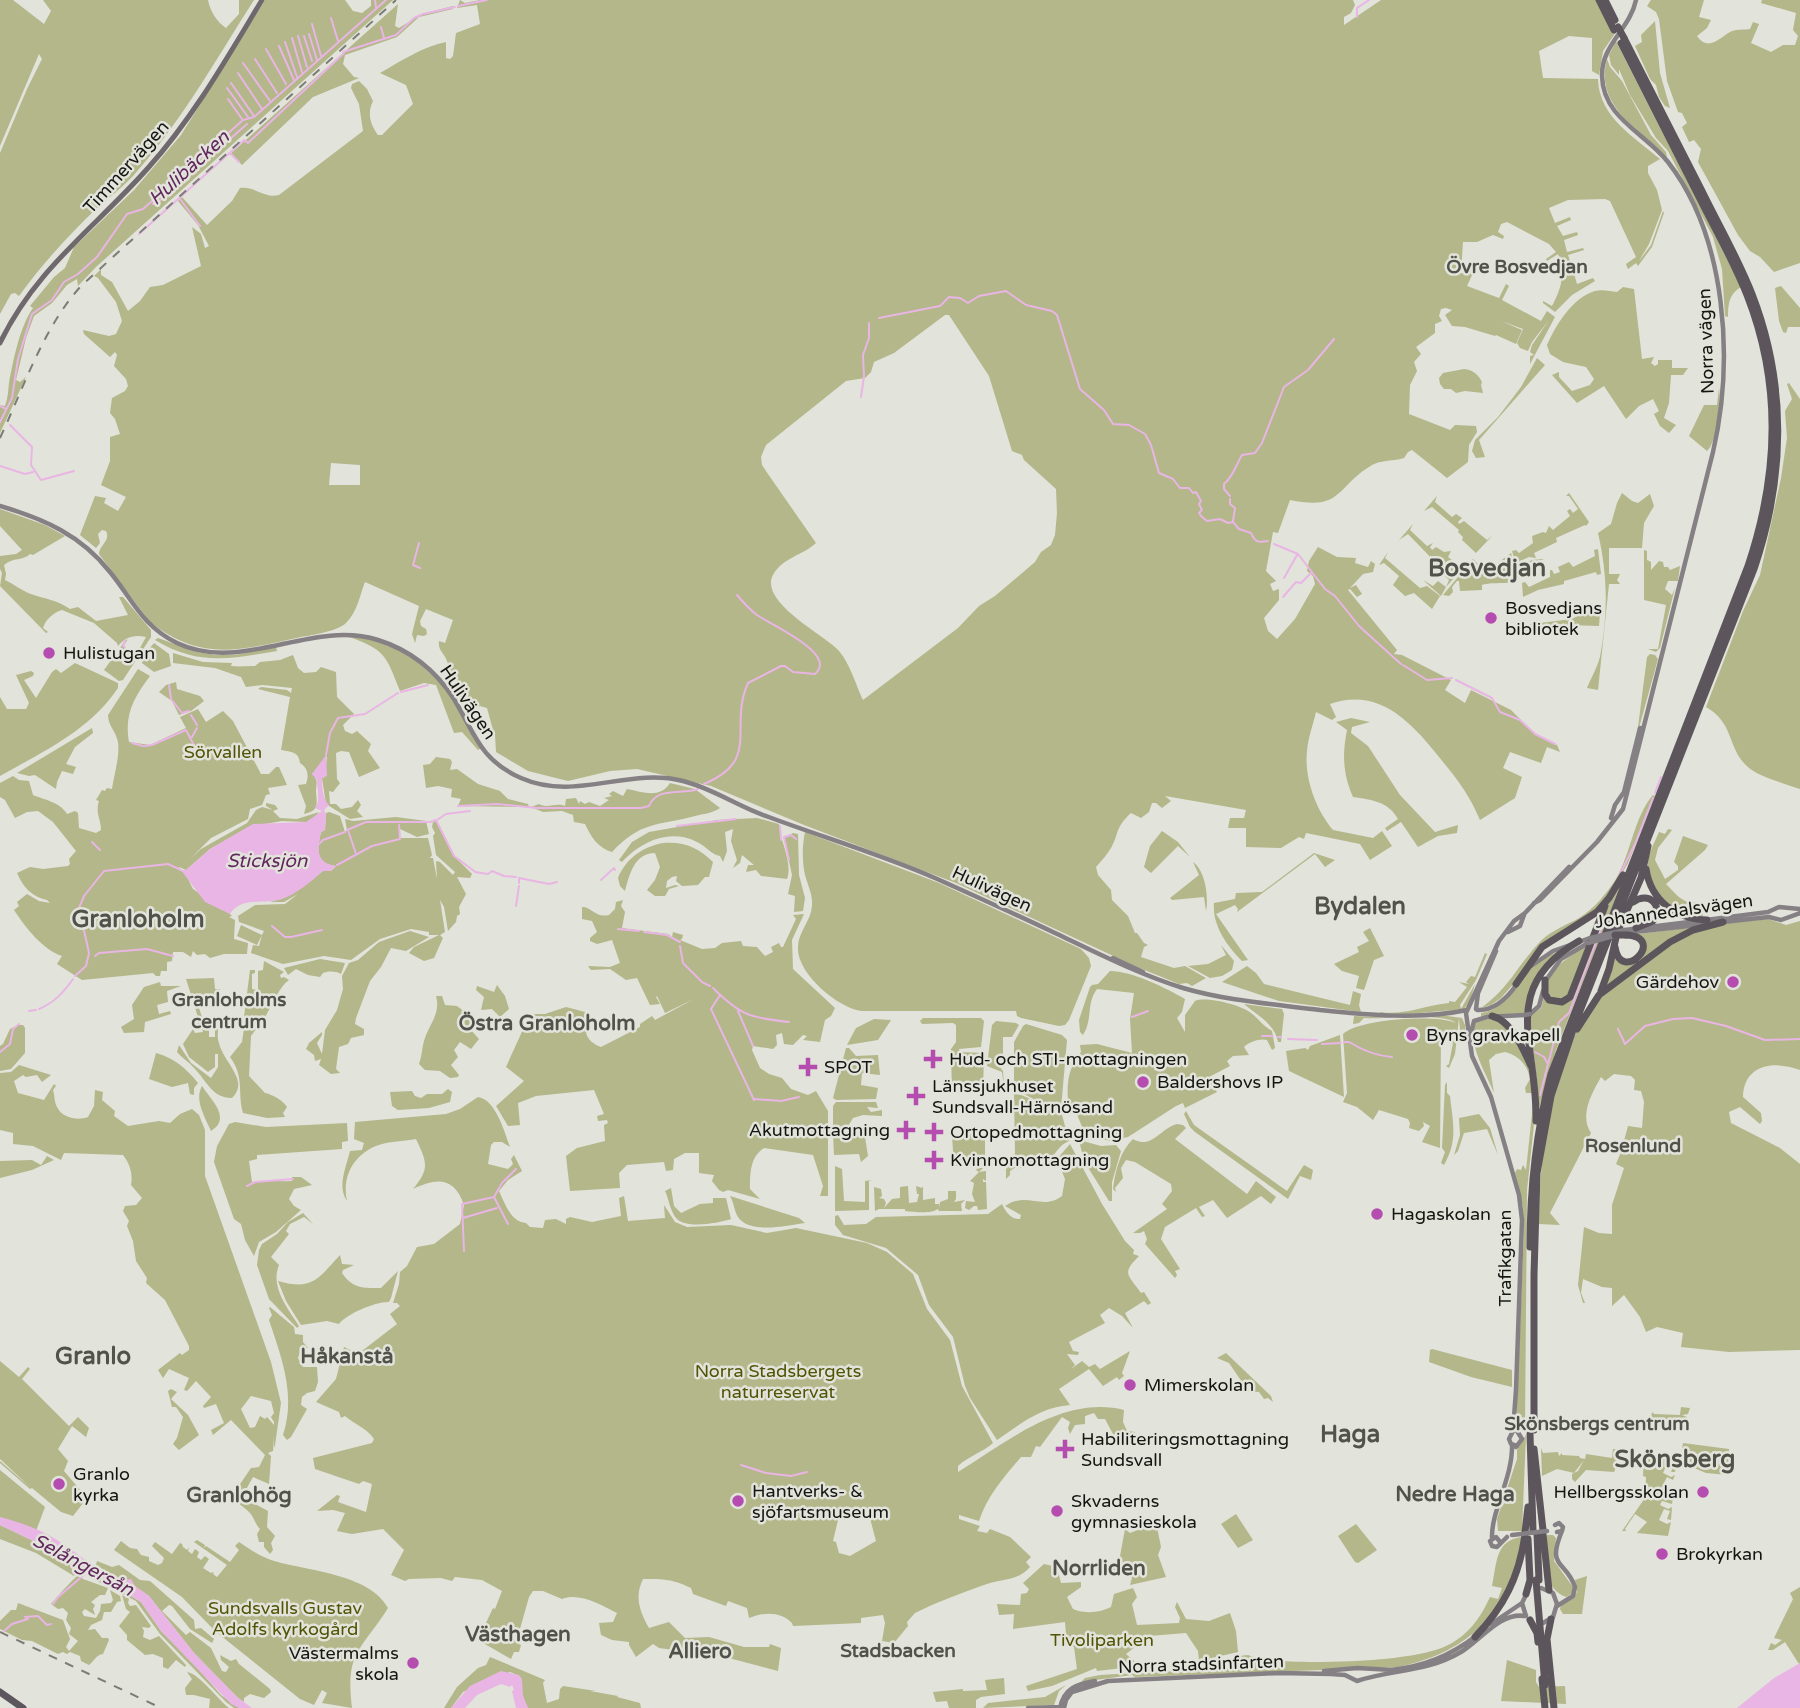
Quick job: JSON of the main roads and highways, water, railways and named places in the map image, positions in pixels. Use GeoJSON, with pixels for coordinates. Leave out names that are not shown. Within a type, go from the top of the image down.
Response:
{"type":"FeatureCollection","features":[{"type":"Feature","properties":{"kind":"highway"},"geometry":{"type":"LineString","coordinates":[[1535,1146],[1559,1051],[1756,543],[1769,487],[1773,427],[1765,357],[1746,292],[1616,28],[1599,0]]}},
{"type":"Feature","properties":{"kind":"highway"},"geometry":{"type":"LineString","coordinates":[[1605,0],[1616,28]]}},
{"type":"Feature","properties":{"kind":"highway"},"geometry":{"type":"LineString","coordinates":[[1550,1708],[1545,1685],[1540,1585],[1534,1533],[1527,1519],[1532,1432],[1536,1190],[1545,1120],[1564,1051],[1760,550],[1775,484],[1779,420],[1769,344],[1751,290],[1622,40]]}},
{"type":"Feature","properties":{"kind":"highway"},"geometry":{"type":"LineString","coordinates":[[1564,1051],[1599,995],[1628,908],[1639,885],[1655,819]]}},
{"type":"Feature","properties":{"kind":"highway"},"geometry":{"type":"LineString","coordinates":[[1545,980],[1545,994],[1549,1000],[1559,1003],[1570,997],[1606,902],[1634,857]]}},
{"type":"Feature","properties":{"kind":"highway"},"geometry":{"type":"LineString","coordinates":[[1645,863],[1649,883],[1667,906],[1681,916],[1707,919]]}},
{"type":"Feature","properties":{"kind":"highway"},"geometry":{"type":"LineString","coordinates":[[1628,908],[1641,897],[1652,900],[1657,905],[1657,915],[1653,921],[1636,928]]}},
{"type":"Feature","properties":{"kind":"highway"},"geometry":{"type":"LineString","coordinates":[[1517,984],[1542,947],[1585,921],[1606,902]]}},
{"type":"Feature","properties":{"kind":"highway"},"geometry":{"type":"LineString","coordinates":[[1599,995],[1678,937],[1703,926],[1723,922]]}},
{"type":"Feature","properties":{"kind":"highway"},"geometry":{"type":"LineString","coordinates":[[1526,1594],[1530,1580],[1534,1533],[1530,1203],[1536,1098],[1527,1007],[1531,992],[1546,965],[1563,951],[1585,940]]}},
{"type":"Feature","properties":{"kind":"highway"},"geometry":{"type":"LineString","coordinates":[[1492,1016],[1501,1019],[1511,1031],[1534,1075]]}},
{"type":"Feature","properties":{"kind":"highway"},"geometry":{"type":"LineString","coordinates":[[1530,1475],[1550,1708]]}},
{"type":"Feature","properties":{"kind":"highway"},"geometry":{"type":"LineString","coordinates":[[1475,1637],[1506,1598],[1534,1533]]}},
{"type":"Feature","properties":{"kind":"highway"},"geometry":{"type":"LineString","coordinates":[[1539,1622],[1550,1708]]}},
{"type":"Feature","properties":{"kind":"highway"},"geometry":{"type":"LineString","coordinates":[[1539,1622],[1538,1640],[1550,1708]]}},
{"type":"Feature","properties":{"kind":"highway"},"geometry":{"type":"LineString","coordinates":[[0,1692],[23,1708]]}},
{"type":"Feature","properties":{"kind":"main road","name":"Timmervägen"},"geometry":{"type":"LineString","coordinates":[[0,342],[22,303],[45,272],[130,189],[170,142],[262,0]]}},
{"type":"Feature","properties":{"kind":"main road","name":"Norra vägen"},"geometry":{"type":"LineString","coordinates":[[1466,1018],[1495,947],[1534,903],[1596,841],[1619,807],[1645,718],[1716,441],[1721,408],[1723,361],[1717,270],[1704,229],[1670,164],[1615,113],[1604,91],[1602,77],[1606,52],[1629,18],[1636,0]]}},
{"type":"Feature","properties":{"kind":"main road","name":"Hulivägen"},"geometry":{"type":"LineString","coordinates":[[0,506],[43,520],[75,538],[106,566],[138,613],[148,623],[158,632],[187,647],[228,653],[332,635],[361,636],[399,648],[426,666],[447,689],[471,734],[488,756],[508,771],[528,781],[559,788],[639,778],[664,778],[688,783],[713,791],[768,817],[931,876],[1124,966],[1203,993],[1288,1006],[1383,1016],[1477,1010]]}},
{"type":"Feature","properties":{"kind":"main road"},"geometry":{"type":"LineString","coordinates":[[1779,907],[1800,911],[1781,920],[1775,918],[1775,910],[1779,907]]}},
{"type":"Feature","properties":{"kind":"main road"},"geometry":{"type":"LineString","coordinates":[[1785,909],[1786,917]]}},
{"type":"Feature","properties":{"kind":"main road","name":"Johannedalsvägen"},"geometry":{"type":"LineString","coordinates":[[1476,1020],[1492,1016],[1527,1014],[1539,1006],[1545,980],[1561,959],[1585,940],[1621,935],[1636,928],[1775,910]]}},
{"type":"Feature","properties":{"kind":"main road","name":"Johannedalsvägen"},"geometry":{"type":"LineString","coordinates":[[1477,1010],[1495,1006],[1540,958],[1559,948],[1585,940],[1775,918]]}},
{"type":"Feature","properties":{"kind":"main road"},"geometry":{"type":"LineString","coordinates":[[1477,1010],[1476,998],[1497,948],[1509,932],[1516,928],[1517,921]]}},
{"type":"Feature","properties":{"kind":"main road","name":"Trafikgatan"},"geometry":{"type":"LineString","coordinates":[[1477,1010],[1471,1029],[1473,1046],[1517,1187],[1522,1220],[1513,1423],[1515,1434]]}},
{"type":"Feature","properties":{"kind":"main road","name":"Hulivägen"},"geometry":{"type":"LineString","coordinates":[[1445,1013],[1476,1020]]}},
{"type":"Feature","properties":{"kind":"main road","name":"Trafikgatan"},"geometry":{"type":"LineString","coordinates":[[1466,1018],[1472,1056],[1491,1097]]}},
{"type":"Feature","properties":{"kind":"main road"},"geometry":{"type":"LineString","coordinates":[[1514,1446],[1509,1439],[1515,1434],[1522,1441],[1514,1446],[1493,1528],[1497,1539],[1557,1530],[1556,1559],[1575,1587],[1573,1596],[1539,1622],[1522,1603],[1526,1594],[1540,1585],[1556,1598],[1566,1600]]}},
{"type":"Feature","properties":{"kind":"main road"},"geometry":{"type":"LineString","coordinates":[[1556,1598],[1558,1606]]}},
{"type":"Feature","properties":{"kind":"main road","name":"Norra stadsinfarten"},"geometry":{"type":"LineString","coordinates":[[1062,1707],[1072,1692],[1108,1681],[1261,1674],[1331,1674],[1345,1675],[1356,1681],[1363,1676],[1434,1661],[1457,1650],[1501,1615],[1522,1603]]}},
{"type":"Feature","properties":{"kind":"main road","name":"Norra stadsinfarten"},"geometry":{"type":"LineString","coordinates":[[1325,1671],[1351,1672],[1363,1676],[1412,1671],[1439,1663],[1462,1651],[1503,1619],[1516,1615],[1539,1622]]}},
{"type":"Feature","properties":{"kind":"main road","name":"Norra stadsinfarten"},"geometry":{"type":"LineString","coordinates":[[1062,1707],[1063,1696],[1072,1687],[1104,1679],[1357,1668],[1393,1670]]}},
{"type":"Feature","properties":{"kind":"main road"},"geometry":{"type":"LineString","coordinates":[[1350,1679],[1351,1672]]}},
{"type":"Feature","properties":{"kind":"main road"},"geometry":{"type":"LineString","coordinates":[[1028,1708],[1062,1707]]}},
{"type":"Feature","properties":{"kind":"water","name":"Sticksjön"},"geometry":{"type":"Polygon","coordinates":[[[326,755],[327,776],[322,778],[322,785],[329,805],[324,810],[325,830],[321,832],[319,850],[321,859],[336,866],[331,871],[323,871],[288,897],[240,905],[230,914],[205,902],[181,870],[186,870],[210,849],[253,824],[306,822],[322,811],[315,808],[318,798],[317,780],[312,774],[326,755]]]}},
{"type":"Feature","properties":{"kind":"water","name":"Selångersån"},"geometry":{"type":"Polygon","coordinates":[[[0,1517],[46,1534],[114,1576],[131,1579],[135,1586],[149,1596],[194,1653],[237,1697],[252,1708],[239,1708],[231,1704],[161,1631],[141,1602],[86,1571],[73,1560],[0,1525],[0,1517]]]}},
{"type":"Feature","properties":{"kind":"water"},"geometry":{"type":"Polygon","coordinates":[[[1800,1663],[1800,1708],[1737,1708],[1774,1678],[1800,1663]]]}},
{"type":"Feature","properties":{"kind":"water"},"geometry":{"type":"Polygon","coordinates":[[[501,1671],[519,1675],[522,1679],[523,1696],[528,1708],[516,1708],[512,1685],[510,1687],[501,1684],[477,1695],[465,1708],[451,1708],[470,1686],[501,1671]]]}},
{"type":"Feature","properties":{"kind":"waterway","name":"Hulibäcken"},"geometry":{"type":"LineString","coordinates":[[375,0],[376,7]]}},
{"type":"Feature","properties":{"kind":"waterway","name":"Hulibäcken"},"geometry":{"type":"LineString","coordinates":[[0,422],[12,398],[18,359],[32,314],[52,300],[64,282],[97,257],[127,214],[143,209],[243,120],[254,117],[386,0]]}},
{"type":"Feature","properties":{"kind":"waterway"},"geometry":{"type":"LineString","coordinates":[[458,6],[487,0]]}},
{"type":"Feature","properties":{"kind":"waterway"},"geometry":{"type":"LineString","coordinates":[[1357,11],[1357,8],[1369,0]]}},
{"type":"Feature","properties":{"kind":"waterway"},"geometry":{"type":"LineString","coordinates":[[343,52],[396,35],[414,18],[423,14],[455,7]]}},
{"type":"Feature","properties":{"kind":"waterway"},"geometry":{"type":"LineString","coordinates":[[1357,12],[1357,17]]}},
{"type":"Feature","properties":{"kind":"waterway"},"geometry":{"type":"LineString","coordinates":[[331,18],[338,41]]}},
{"type":"Feature","properties":{"kind":"waterway"},"geometry":{"type":"LineString","coordinates":[[312,24],[321,56]]}},
{"type":"Feature","properties":{"kind":"waterway"},"geometry":{"type":"LineString","coordinates":[[381,27],[384,38]]}},
{"type":"Feature","properties":{"kind":"waterway"},"geometry":{"type":"LineString","coordinates":[[309,34],[317,60]]}},
{"type":"Feature","properties":{"kind":"waterway"},"geometry":{"type":"LineString","coordinates":[[298,36],[307,67]]}},
{"type":"Feature","properties":{"kind":"waterway"},"geometry":{"type":"LineString","coordinates":[[304,36],[312,61]]}},
{"type":"Feature","properties":{"kind":"waterway"},"geometry":{"type":"LineString","coordinates":[[292,38],[302,72]]}},
{"type":"Feature","properties":{"kind":"waterway"},"geometry":{"type":"LineString","coordinates":[[285,42],[297,77]]}},
{"type":"Feature","properties":{"kind":"waterway"},"geometry":{"type":"LineString","coordinates":[[279,46],[294,80]]}},
{"type":"Feature","properties":{"kind":"waterway"},"geometry":{"type":"LineString","coordinates":[[266,49],[286,84]]}},
{"type":"Feature","properties":{"kind":"waterway"},"geometry":{"type":"LineString","coordinates":[[139,234],[244,140],[248,143],[344,53]]}},
{"type":"Feature","properties":{"kind":"waterway"},"geometry":{"type":"LineString","coordinates":[[255,59],[277,93]]}},
{"type":"Feature","properties":{"kind":"waterway"},"geometry":{"type":"LineString","coordinates":[[243,63],[270,101]]}},
{"type":"Feature","properties":{"kind":"waterway"},"geometry":{"type":"LineString","coordinates":[[238,73],[262,109]]}},
{"type":"Feature","properties":{"kind":"waterway"},"geometry":{"type":"LineString","coordinates":[[231,83],[254,116]]}},
{"type":"Feature","properties":{"kind":"waterway"},"geometry":{"type":"LineString","coordinates":[[227,88],[248,117]]}},
{"type":"Feature","properties":{"kind":"waterway"},"geometry":{"type":"LineString","coordinates":[[228,99],[242,119]]}},
{"type":"Feature","properties":{"kind":"waterway"},"geometry":{"type":"LineString","coordinates":[[153,204],[247,124]]}},
{"type":"Feature","properties":{"kind":"waterway"},"geometry":{"type":"LineString","coordinates":[[230,153],[239,162]]}},
{"type":"Feature","properties":{"kind":"waterway"},"geometry":{"type":"LineString","coordinates":[[180,199],[200,226]]}},
{"type":"Feature","properties":{"kind":"waterway"},"geometry":{"type":"LineString","coordinates":[[879,318],[940,306],[949,297],[960,298],[968,303],[979,296],[1006,291],[1026,305],[1052,311],[1057,315],[1080,389],[1104,410],[1113,424],[1129,425],[1145,434],[1159,473],[1173,479],[1180,488],[1189,488],[1193,493],[1196,492],[1201,501],[1199,504],[1202,510],[1199,513],[1207,521],[1220,519],[1233,522],[1239,529],[1251,533],[1257,541],[1268,541]]}},
{"type":"Feature","properties":{"kind":"waterway"},"geometry":{"type":"LineString","coordinates":[[861,397],[863,355],[869,338],[869,323]]}},
{"type":"Feature","properties":{"kind":"waterway"},"geometry":{"type":"LineString","coordinates":[[1230,496],[1224,489],[1224,484],[1242,455],[1255,453],[1262,443],[1284,387],[1308,370],[1334,339]]}},
{"type":"Feature","properties":{"kind":"waterway","name":"Hulibäcken"},"geometry":{"type":"LineString","coordinates":[[0,406],[6,409]]}},
{"type":"Feature","properties":{"kind":"waterway"},"geometry":{"type":"LineString","coordinates":[[10,425],[32,447],[31,465],[41,480],[74,471]]}},
{"type":"Feature","properties":{"kind":"waterway"},"geometry":{"type":"LineString","coordinates":[[0,466],[25,474],[33,472]]}},
{"type":"Feature","properties":{"kind":"waterway"},"geometry":{"type":"LineString","coordinates":[[1230,499],[1230,504],[1235,508],[1233,521]]}},
{"type":"Feature","properties":{"kind":"waterway"},"geometry":{"type":"LineString","coordinates":[[419,543],[413,565],[420,568]]}},
{"type":"Feature","properties":{"kind":"waterway"},"geometry":{"type":"LineString","coordinates":[[1274,544],[1298,554],[1359,626],[1391,655]]}},
{"type":"Feature","properties":{"kind":"waterway"},"geometry":{"type":"LineString","coordinates":[[1284,578],[1297,555]]}},
{"type":"Feature","properties":{"kind":"waterway"},"geometry":{"type":"LineString","coordinates":[[1283,597],[1296,582],[1301,583],[1312,572]]}},
{"type":"Feature","properties":{"kind":"waterway"},"geometry":{"type":"LineString","coordinates":[[704,784],[722,775],[733,764],[738,753],[743,699],[748,683],[781,666],[793,672],[815,674],[820,666],[818,658],[800,640],[757,615],[737,595]]}},
{"type":"Feature","properties":{"kind":"waterway"},"geometry":{"type":"LineString","coordinates":[[125,641],[123,645],[126,650],[136,655],[134,660]]}},
{"type":"Feature","properties":{"kind":"waterway"},"geometry":{"type":"LineString","coordinates":[[1392,656],[1401,664]]}},
{"type":"Feature","properties":{"kind":"waterway"},"geometry":{"type":"LineString","coordinates":[[1403,665],[1427,680],[1452,678]]}},
{"type":"Feature","properties":{"kind":"waterway"},"geometry":{"type":"LineString","coordinates":[[1456,680],[1492,698],[1500,712],[1520,720],[1535,734],[1555,744]]}},
{"type":"Feature","properties":{"kind":"waterway"},"geometry":{"type":"LineString","coordinates":[[169,685],[171,699],[182,713],[189,711]]}},
{"type":"Feature","properties":{"kind":"waterway"},"geometry":{"type":"LineString","coordinates":[[401,692],[428,685]]}},
{"type":"Feature","properties":{"kind":"waterway"},"geometry":{"type":"LineString","coordinates":[[326,755],[330,733],[338,718],[365,714],[398,693]]}},
{"type":"Feature","properties":{"kind":"waterway"},"geometry":{"type":"LineString","coordinates":[[191,715],[197,725]]}},
{"type":"Feature","properties":{"kind":"waterway"},"geometry":{"type":"LineString","coordinates":[[192,737],[197,728]]}},
{"type":"Feature","properties":{"kind":"waterway"},"geometry":{"type":"LineString","coordinates":[[145,746],[186,730],[197,751]]}},
{"type":"Feature","properties":{"kind":"waterway"},"geometry":{"type":"LineString","coordinates":[[132,743],[143,746]]}},
{"type":"Feature","properties":{"kind":"waterway"},"geometry":{"type":"LineString","coordinates":[[1655,793],[1661,777]]}},
{"type":"Feature","properties":{"kind":"waterway"},"geometry":{"type":"LineString","coordinates":[[458,806],[497,804],[537,808],[641,808],[649,806],[664,793],[698,789]]}},
{"type":"Feature","properties":{"kind":"waterway"},"geometry":{"type":"LineString","coordinates":[[1620,874],[1653,798]]}},
{"type":"Feature","properties":{"kind":"waterway"},"geometry":{"type":"LineString","coordinates":[[437,820],[446,814],[470,811]]}},
{"type":"Feature","properties":{"kind":"waterway"},"geometry":{"type":"LineString","coordinates":[[677,826],[736,819]]}},
{"type":"Feature","properties":{"kind":"waterway"},"geometry":{"type":"LineString","coordinates":[[430,822],[436,820],[454,856],[474,871]]}},
{"type":"Feature","properties":{"kind":"waterway"},"geometry":{"type":"LineString","coordinates":[[347,830],[366,822],[428,822]]}},
{"type":"Feature","properties":{"kind":"waterway"},"geometry":{"type":"LineString","coordinates":[[337,865],[372,846],[400,839],[399,825]]}},
{"type":"Feature","properties":{"kind":"waterway"},"geometry":{"type":"LineString","coordinates":[[780,826],[781,840]]}},
{"type":"Feature","properties":{"kind":"waterway"},"geometry":{"type":"LineString","coordinates":[[348,830],[356,854]]}},
{"type":"Feature","properties":{"kind":"waterway"},"geometry":{"type":"LineString","coordinates":[[319,844],[345,832]]}},
{"type":"Feature","properties":{"kind":"waterway"},"geometry":{"type":"LineString","coordinates":[[789,860],[784,837],[791,835],[796,839]]}},
{"type":"Feature","properties":{"kind":"waterway"},"geometry":{"type":"LineString","coordinates":[[92,842],[100,850]]}},
{"type":"Feature","properties":{"kind":"waterway"},"geometry":{"type":"LineString","coordinates":[[79,908],[84,896],[104,871],[168,864],[181,870]]}},
{"type":"Feature","properties":{"kind":"waterway"},"geometry":{"type":"LineString","coordinates":[[601,880],[614,868],[615,870]]}},
{"type":"Feature","properties":{"kind":"waterway"},"geometry":{"type":"LineString","coordinates":[[475,872],[488,874],[492,871],[516,877]]}},
{"type":"Feature","properties":{"kind":"waterway"},"geometry":{"type":"LineString","coordinates":[[519,883],[519,878],[549,884],[557,882]]}},
{"type":"Feature","properties":{"kind":"waterway"},"geometry":{"type":"LineString","coordinates":[[516,906],[519,886]]}},
{"type":"Feature","properties":{"kind":"waterway"},"geometry":{"type":"LineString","coordinates":[[75,976],[86,966],[89,953],[80,912]]}},
{"type":"Feature","properties":{"kind":"waterway"},"geometry":{"type":"LineString","coordinates":[[1599,934],[1603,924]]}},
{"type":"Feature","properties":{"kind":"waterway"},"geometry":{"type":"LineString","coordinates":[[272,926],[285,937],[322,930]]}},
{"type":"Feature","properties":{"kind":"waterway"},"geometry":{"type":"LineString","coordinates":[[618,929],[639,931]]}},
{"type":"Feature","properties":{"kind":"waterway"},"geometry":{"type":"LineString","coordinates":[[644,932],[667,935],[680,942]]}},
{"type":"Feature","properties":{"kind":"waterway"},"geometry":{"type":"LineString","coordinates":[[1540,1095],[1559,1022],[1569,1013],[1596,942]]}},
{"type":"Feature","properties":{"kind":"waterway"},"geometry":{"type":"LineString","coordinates":[[680,946],[683,963],[702,982],[710,986]]}},
{"type":"Feature","properties":{"kind":"waterway"},"geometry":{"type":"LineString","coordinates":[[95,956],[99,953],[147,949],[173,956]]}},
{"type":"Feature","properties":{"kind":"waterway"},"geometry":{"type":"LineString","coordinates":[[39,1009],[58,997],[73,979]]}},
{"type":"Feature","properties":{"kind":"waterway"},"geometry":{"type":"LineString","coordinates":[[713,988],[731,1005],[747,1014],[789,1022]]}},
{"type":"Feature","properties":{"kind":"waterway"},"geometry":{"type":"LineString","coordinates":[[720,995],[711,1009],[754,1100]]}},
{"type":"Feature","properties":{"kind":"waterway"},"geometry":{"type":"LineString","coordinates":[[29,1011],[36,1010]]}},
{"type":"Feature","properties":{"kind":"waterway"},"geometry":{"type":"LineString","coordinates":[[738,1011],[753,1046]]}},
{"type":"Feature","properties":{"kind":"waterway"},"geometry":{"type":"LineString","coordinates":[[1132,1017],[1148,1011]]}},
{"type":"Feature","properties":{"kind":"waterway"},"geometry":{"type":"LineString","coordinates":[[1618,1029],[1625,1044],[1645,1026],[1673,1019],[1692,1018],[1726,1026],[1765,1040],[1800,1039]]}},
{"type":"Feature","properties":{"kind":"waterway"},"geometry":{"type":"LineString","coordinates":[[0,1052],[10,1044],[13,1029],[19,1024]]}},
{"type":"Feature","properties":{"kind":"waterway"},"geometry":{"type":"LineString","coordinates":[[1262,1036],[1273,1036]]}},
{"type":"Feature","properties":{"kind":"waterway"},"geometry":{"type":"LineString","coordinates":[[1288,1039],[1317,1040]]}},
{"type":"Feature","properties":{"kind":"waterway"},"geometry":{"type":"LineString","coordinates":[[1344,1042],[1375,1054],[1392,1057]]}},
{"type":"Feature","properties":{"kind":"waterway"},"geometry":{"type":"LineString","coordinates":[[1322,1044],[1341,1043]]}},
{"type":"Feature","properties":{"kind":"waterway"},"geometry":{"type":"LineString","coordinates":[[1535,1052],[1544,1057],[1548,1064]]}},
{"type":"Feature","properties":{"kind":"waterway"},"geometry":{"type":"LineString","coordinates":[[755,1099],[781,1101],[799,1097]]}},
{"type":"Feature","properties":{"kind":"waterway"},"geometry":{"type":"LineString","coordinates":[[508,1224],[494,1197],[502,1183],[516,1169]]}},
{"type":"Feature","properties":{"kind":"waterway"},"geometry":{"type":"LineString","coordinates":[[247,1186],[255,1182],[293,1179]]}},
{"type":"Feature","properties":{"kind":"waterway"},"geometry":{"type":"LineString","coordinates":[[464,1251],[462,1204],[494,1197]]}},
{"type":"Feature","properties":{"kind":"waterway"},"geometry":{"type":"LineString","coordinates":[[463,1218],[497,1208]]}},
{"type":"Feature","properties":{"kind":"waterway"},"geometry":{"type":"LineString","coordinates":[[741,1465],[766,1473],[791,1476],[807,1472]]}},
{"type":"Feature","properties":{"kind":"waterway","name":"Selångersån"},"geometry":{"type":"LineString","coordinates":[[53,1604],[85,1574]]}},
{"type":"Feature","properties":{"kind":"waterway"},"geometry":{"type":"LineString","coordinates":[[4,1631],[12,1624],[28,1619],[25,1617],[38,1616],[47,1625],[51,1624]]}},
{"type":"Feature","properties":{"kind":"railway"},"geometry":{"type":"LineString","coordinates":[[0,438],[45,339],[81,286],[396,0]]}},
{"type":"Feature","properties":{"kind":"railway"},"geometry":{"type":"LineString","coordinates":[[0,1632],[161,1708]]}},
{"type":"Feature","properties":{"kind":"place","name":"Bosvedjans bibliotek"},"geometry":{"type":"Point","coordinates":[1491,618]}},
{"type":"Feature","properties":{"kind":"place","name":"Hulistugan"},"geometry":{"type":"Point","coordinates":[49,653]}},
{"type":"Feature","properties":{"kind":"place","name":"Gärdehov"},"geometry":{"type":"Point","coordinates":[1733,982]}},
{"type":"Feature","properties":{"kind":"place","name":"Byns gravkapell"},"geometry":{"type":"Point","coordinates":[1412,1035]}},
{"type":"Feature","properties":{"kind":"place","name":"Hud- och STI-mottagningen"},"geometry":{"type":"Point","coordinates":[933,1059]}},
{"type":"Feature","properties":{"kind":"place","name":"SPOT"},"geometry":{"type":"Point","coordinates":[808,1067]}},
{"type":"Feature","properties":{"kind":"place","name":"Baldershovs IP"},"geometry":{"type":"Point","coordinates":[1143,1082]}},
{"type":"Feature","properties":{"kind":"place","name":"Länssjukhuset Sundsvall-Härnösand"},"geometry":{"type":"Point","coordinates":[916,1096]}},
{"type":"Feature","properties":{"kind":"place","name":"Akutmottagning"},"geometry":{"type":"Point","coordinates":[906,1130]}},
{"type":"Feature","properties":{"kind":"place","name":"Ortopedmottagning"},"geometry":{"type":"Point","coordinates":[934,1132]}},
{"type":"Feature","properties":{"kind":"place","name":"Kvinnomottagning"},"geometry":{"type":"Point","coordinates":[934,1160]}},
{"type":"Feature","properties":{"kind":"place","name":"Hagaskolan"},"geometry":{"type":"Point","coordinates":[1377,1214]}},
{"type":"Feature","properties":{"kind":"place","name":"Mimerskolan"},"geometry":{"type":"Point","coordinates":[1130,1385]}},
{"type":"Feature","properties":{"kind":"place","name":"Habiliteringsmottagning Sundsvall"},"geometry":{"type":"Point","coordinates":[1065,1449]}},
{"type":"Feature","properties":{"kind":"place","name":"Granlo kyrka"},"geometry":{"type":"Point","coordinates":[59,1484]}},
{"type":"Feature","properties":{"kind":"place","name":"Hellbergsskolan"},"geometry":{"type":"Point","coordinates":[1703,1492]}},
{"type":"Feature","properties":{"kind":"place","name":"Hantverks- & sjöfartsmuseum"},"geometry":{"type":"Point","coordinates":[738,1501]}},
{"type":"Feature","properties":{"kind":"place","name":"Skvaderns gymnasieskola"},"geometry":{"type":"Point","coordinates":[1057,1511]}},
{"type":"Feature","properties":{"kind":"place","name":"Brokyrkan"},"geometry":{"type":"Point","coordinates":[1662,1554]}},
{"type":"Feature","properties":{"kind":"place","name":"Västermalms skola"},"geometry":{"type":"Point","coordinates":[413,1663]}},
{"type":"Feature","properties":{"kind":"district","name":"Övre Bosvedjan"},"geometry":{"type":"Point","coordinates":[1517,267]}},
{"type":"Feature","properties":{"kind":"district","name":"Bosvedjan"},"geometry":{"type":"Point","coordinates":[1487,568]}},
{"type":"Feature","properties":{"kind":"district","name":"Bydalen"},"geometry":{"type":"Point","coordinates":[1360,906]}},
{"type":"Feature","properties":{"kind":"district","name":"Granloholm"},"geometry":{"type":"Point","coordinates":[138,919]}},
{"type":"Feature","properties":{"kind":"district","name":"Granloholms centrum"},"geometry":{"type":"Point","coordinates":[229,1011]}},
{"type":"Feature","properties":{"kind":"district","name":"Östra Granloholm"},"geometry":{"type":"Point","coordinates":[547,1023]}},
{"type":"Feature","properties":{"kind":"district","name":"Rosenlund"},"geometry":{"type":"Point","coordinates":[1633,1146]}},
{"type":"Feature","properties":{"kind":"district","name":"Granlo"},"geometry":{"type":"Point","coordinates":[93,1356]}},
{"type":"Feature","properties":{"kind":"district","name":"Håkanstå"},"geometry":{"type":"Point","coordinates":[347,1356]}},
{"type":"Feature","properties":{"kind":"district","name":"Skönsbergs centrum"},"geometry":{"type":"Point","coordinates":[1597,1424]}},
{"type":"Feature","properties":{"kind":"district","name":"Haga"},"geometry":{"type":"Point","coordinates":[1350,1434]}},
{"type":"Feature","properties":{"kind":"district","name":"Skönsberg"},"geometry":{"type":"Point","coordinates":[1675,1459]}},
{"type":"Feature","properties":{"kind":"district","name":"Nedre Haga"},"geometry":{"type":"Point","coordinates":[1455,1494]}},
{"type":"Feature","properties":{"kind":"district","name":"Granlohög"},"geometry":{"type":"Point","coordinates":[239,1495]}},
{"type":"Feature","properties":{"kind":"district","name":"Norrliden"},"geometry":{"type":"Point","coordinates":[1099,1568]}},
{"type":"Feature","properties":{"kind":"district","name":"Västhagen"},"geometry":{"type":"Point","coordinates":[518,1634]}},
{"type":"Feature","properties":{"kind":"district","name":"Alliero"},"geometry":{"type":"Point","coordinates":[700,1651]}},
{"type":"Feature","properties":{"kind":"district","name":"Stadsbacken"},"geometry":{"type":"Point","coordinates":[898,1651]}},
{"type":"Feature","properties":{"kind":"park label","name":"Sörvallen"},"geometry":{"type":"Point","coordinates":[223,752]}},
{"type":"Feature","properties":{"kind":"park label","name":"Norra Stadsbergets naturreservat"},"geometry":{"type":"Point","coordinates":[778,1381]}},
{"type":"Feature","properties":{"kind":"park label","name":"Sundsvalls Gustav Adolfs kyrkogård"},"geometry":{"type":"Point","coordinates":[285,1618]}},
{"type":"Feature","properties":{"kind":"park label","name":"Tivoliparken"},"geometry":{"type":"Point","coordinates":[1102,1640]}}]}
